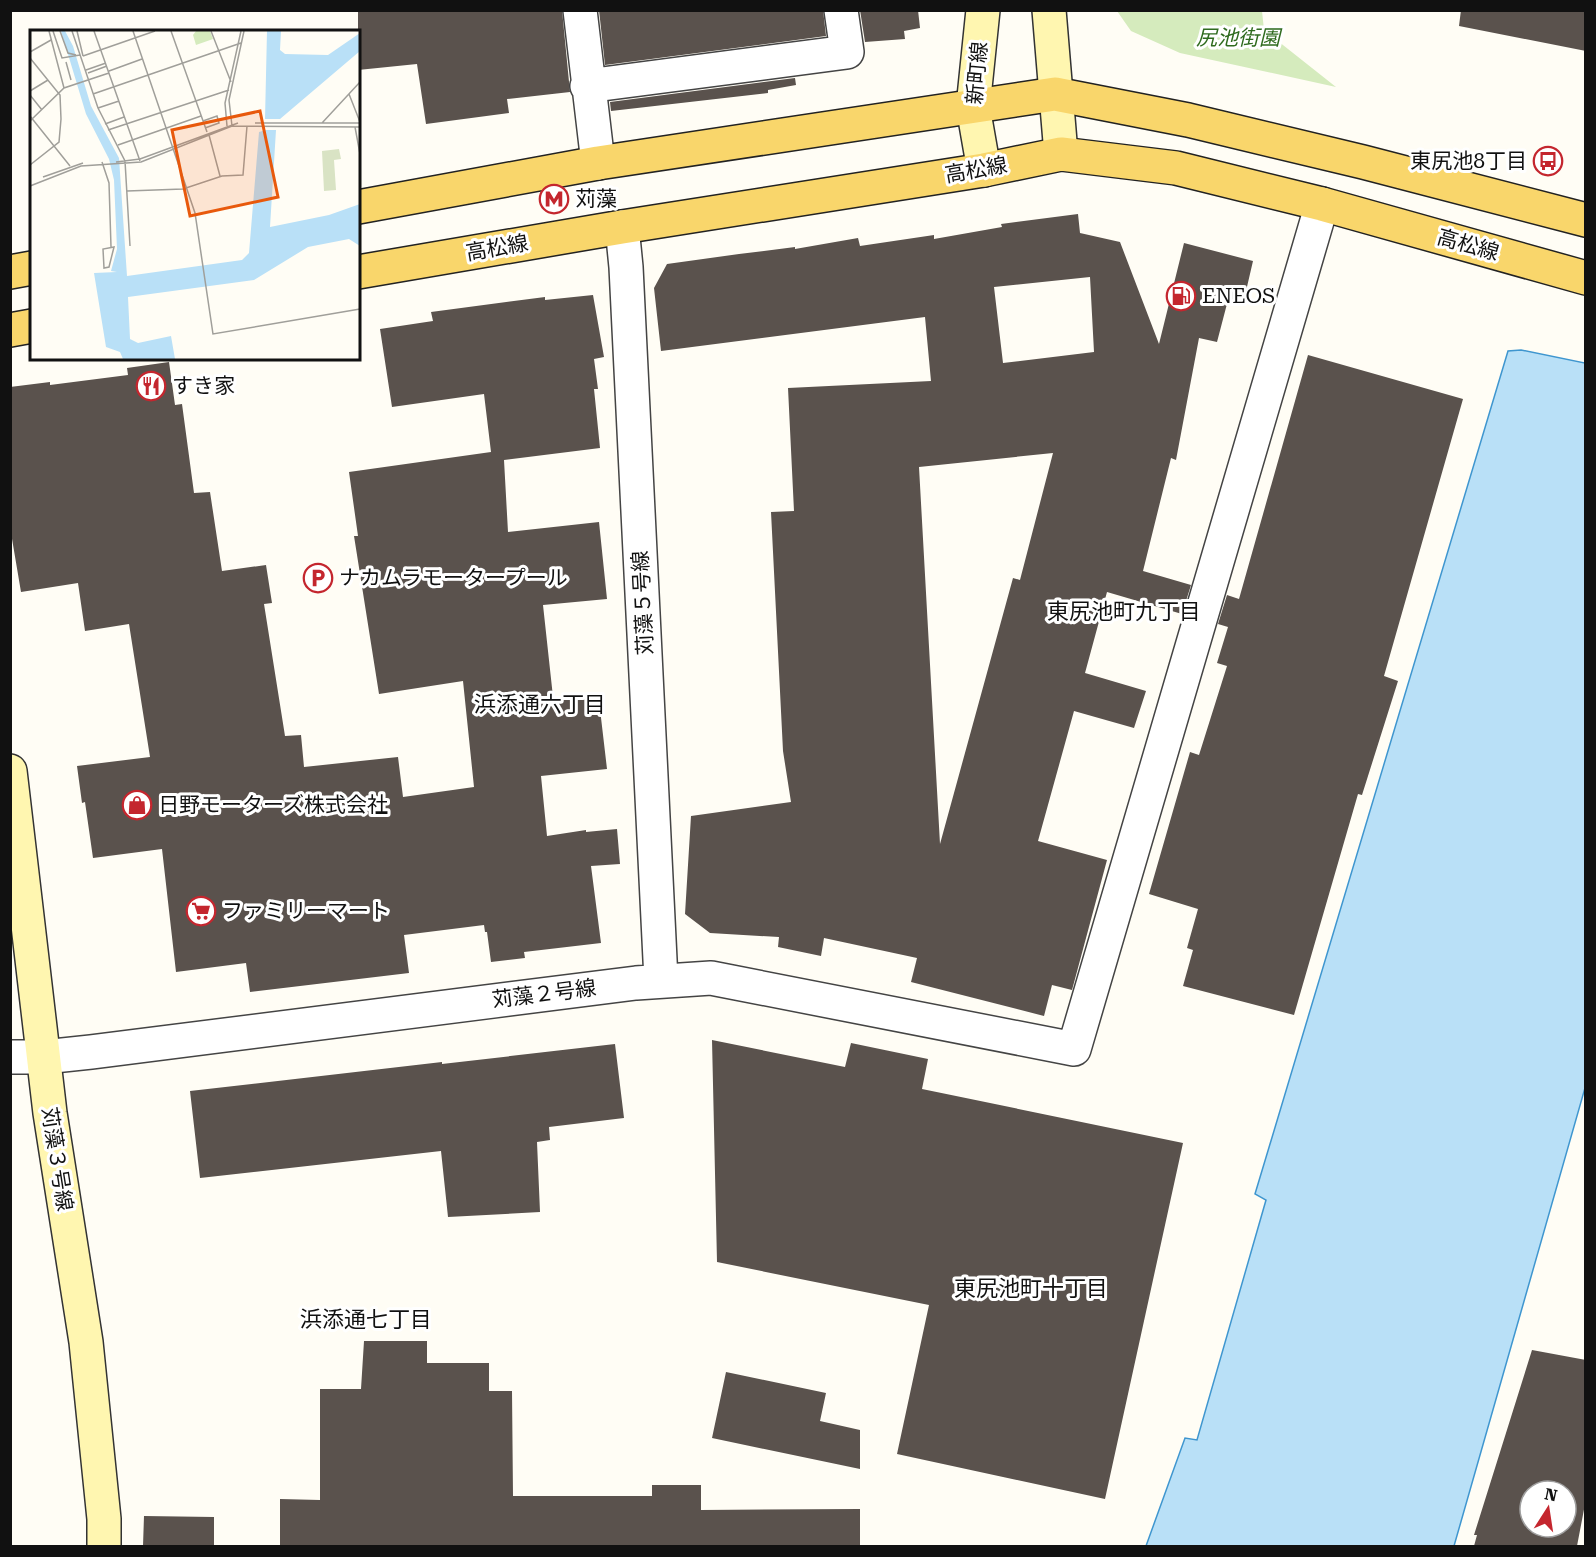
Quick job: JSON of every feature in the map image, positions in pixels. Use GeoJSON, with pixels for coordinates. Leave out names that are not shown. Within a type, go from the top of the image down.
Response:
{"type":"FeatureCollection","features":[{"type":"Feature","properties":{"kind":"main road"},"geometry":{"type":"LineString","coordinates":[[360,207],[598,163],[1055,94],[1188,120],[1363,162],[1586,220]]}},
{"type":"Feature","properties":{"kind":"main road","name":"高松線"},"geometry":{"type":"LineString","coordinates":[[360,272],[622,226],[984,170],[1061,154],[1176,168],[1322,204],[1586,278]]}},
{"type":"Feature","properties":{"kind":"main road"},"geometry":{"type":"LineString","coordinates":[[10,272],[30,268]]}},
{"type":"Feature","properties":{"kind":"main road"},"geometry":{"type":"LineString","coordinates":[[10,330],[30,326]]}},
{"type":"Feature","properties":{"kind":"street"},"geometry":{"type":"LineString","coordinates":[[580,10],[587,86],[598,163]]}},
{"type":"Feature","properties":{"kind":"street"},"geometry":{"type":"LineString","coordinates":[[587,86],[847,52],[841,10]]}},
{"type":"Feature","properties":{"kind":"street","name":"新町線"},"geometry":{"type":"LineString","coordinates":[[983,10],[973,107],[984,170]]}},
{"type":"Feature","properties":{"kind":"street"},"geometry":{"type":"LineString","coordinates":[[1049,10],[1061,154]]}},
{"type":"Feature","properties":{"kind":"street","name":"苅藻２号線"},"geometry":{"type":"LineString","coordinates":[[10,1057],[92,1052],[661,980],[711,978],[1074,1048],[1322,204]]}},
{"type":"Feature","properties":{"kind":"street","name":"苅藻５号線"},"geometry":{"type":"LineString","coordinates":[[622,226],[627,267],[661,980]]}},
{"type":"Feature","properties":{"kind":"street","name":"苅藻３号線"},"geometry":{"type":"LineString","coordinates":[[10,771],[50,1113],[86,1342],[104,1519],[104,1546]]}},
{"type":"Feature","properties":{"kind":"green space","name":"尻池街園"},"geometry":{"type":"Polygon","coordinates":[[[1117,11],[1262,11],[1264,30],[1336,87],[1180,53],[1131,31],[1117,11]]]}},
{"type":"Feature","properties":{"kind":"water"},"geometry":{"type":"Polygon","coordinates":[[[1521,350],[1585,363],[1585,1088],[1454,1546],[1146,1546],[1185,1438],[1197,1440],[1266,1200],[1255,1194],[1508,351],[1521,350]]]}},
{"type":"Feature","properties":{"kind":"building"},"geometry":{"type":"Polygon","coordinates":[[[358,10],[562,10],[570,92],[507,99],[509,113],[426,124],[417,64],[360,70],[360,30],[358,30],[358,10]]]}},
{"type":"Feature","properties":{"kind":"building"},"geometry":{"type":"Polygon","coordinates":[[[599,10],[823,10],[826,36],[605,65],[599,10]]]}},
{"type":"Feature","properties":{"kind":"building"},"geometry":{"type":"Polygon","coordinates":[[[860,10],[918,10],[920,28],[904,31],[905,39],[865,42],[860,10]]]}},
{"type":"Feature","properties":{"kind":"building"},"geometry":{"type":"Polygon","coordinates":[[[1461,10],[1586,10],[1586,51],[1459,26],[1461,10]]]}},
{"type":"Feature","properties":{"kind":"building"},"geometry":{"type":"Polygon","coordinates":[[[795,78],[796,85],[768,90],[768,93],[611,111],[610,102],[795,78]]]}},
{"type":"Feature","properties":{"kind":"building"},"geometry":{"type":"Polygon","coordinates":[[[1078,214],[1080,233],[1120,242],[1159,344],[1184,243],[1253,261],[1243,304],[1228,300],[1217,342],[1199,338],[1176,460],[1171,458],[1143,571],[1191,585],[1182,614],[1107,592],[1085,673],[1146,691],[1134,728],[1074,711],[1038,841],[1107,860],[1072,990],[1052,985],[1044,1016],[911,982],[917,958],[824,938],[821,956],[778,947],[779,937],[710,933],[685,914],[691,816],[791,802],[783,751],[771,512],[794,511],[788,388],[931,381],[925,317],[661,351],[654,288],[667,264],[795,247],[795,249],[858,238],[860,246],[934,235],[934,239],[1002,227],[1001,224],[1078,214]],[[1090,277],[994,287],[1003,363],[1094,352],[1090,277]],[[1053,453],[919,467],[940,844],[1013,578],[1020,580],[1053,453]]]}},
{"type":"Feature","properties":{"kind":"building"},"geometry":{"type":"Polygon","coordinates":[[[593,295],[604,357],[594,359],[598,389],[594,389],[600,448],[504,460],[508,532],[599,522],[607,599],[543,605],[553,697],[598,692],[607,769],[541,776],[547,836],[586,830],[586,832],[617,829],[620,864],[591,866],[601,943],[524,952],[525,958],[491,962],[484,925],[404,935],[409,973],[250,992],[246,963],[176,972],[162,849],[93,858],[77,766],[150,757],[129,624],[85,631],[78,583],[21,592],[10,527],[10,387],[50,382],[50,385],[128,375],[127,368],[169,362],[175,405],[182,404],[194,493],[210,492],[222,571],[266,565],[272,603],[264,604],[285,736],[301,735],[304,767],[398,757],[403,797],[474,787],[463,681],[379,694],[354,536],[358,536],[349,472],[491,452],[484,394],[392,407],[380,329],[433,321],[431,312],[545,297],[545,300],[593,295]]]}},
{"type":"Feature","properties":{"kind":"building"},"geometry":{"type":"Polygon","coordinates":[[[1308,355],[1463,399],[1384,676],[1398,681],[1362,795],[1358,794],[1294,1015],[1183,986],[1193,950],[1187,948],[1198,909],[1149,894],[1190,752],[1199,755],[1227,666],[1217,663],[1228,627],[1218,624],[1227,595],[1239,599],[1308,355]]]}},
{"type":"Feature","properties":{"kind":"building"},"geometry":{"type":"Polygon","coordinates":[[[712,1040],[845,1067],[851,1043],[928,1059],[922,1089],[1183,1143],[1105,1499],[897,1454],[929,1305],[717,1262],[712,1040]]]}},
{"type":"Feature","properties":{"kind":"building"},"geometry":{"type":"Polygon","coordinates":[[[615,1044],[624,1118],[549,1127],[550,1140],[537,1142],[540,1212],[448,1217],[441,1151],[200,1178],[190,1091],[615,1044]]]}},
{"type":"Feature","properties":{"kind":"building"},"geometry":{"type":"Polygon","coordinates":[[[364,1341],[427,1341],[427,1363],[489,1363],[489,1391],[512,1391],[513,1496],[652,1496],[652,1485],[701,1485],[701,1510],[860,1509],[860,1546],[280,1546],[280,1499],[320,1500],[320,1389],[361,1389],[364,1341]]]}},
{"type":"Feature","properties":{"kind":"building"},"geometry":{"type":"Polygon","coordinates":[[[1532,1350],[1586,1360],[1586,1499],[1577,1546],[1474,1546],[1477,1535],[1474,1535],[1532,1350]]]}},
{"type":"Feature","properties":{"kind":"building"},"geometry":{"type":"Polygon","coordinates":[[[726,1372],[826,1393],[820,1421],[860,1430],[860,1469],[712,1438],[726,1372]]]}},
{"type":"Feature","properties":{"kind":"building"},"geometry":{"type":"Polygon","coordinates":[[[144,1516],[214,1517],[214,1546],[143,1546],[144,1516]]]}},
{"type":"Feature","properties":{"kind":"place","name":"東尻池8丁目"},"geometry":{"type":"Point","coordinates":[1548,161]}},
{"type":"Feature","properties":{"kind":"place","name":"苅藻"},"geometry":{"type":"Point","coordinates":[554,199]}},
{"type":"Feature","properties":{"kind":"place","name":"ENEOS"},"geometry":{"type":"Point","coordinates":[1181,296]}},
{"type":"Feature","properties":{"kind":"place","name":"すき家"},"geometry":{"type":"Point","coordinates":[151,386]}},
{"type":"Feature","properties":{"kind":"place","name":"ナカムラモータープール"},"geometry":{"type":"Point","coordinates":[318,578]}},
{"type":"Feature","properties":{"kind":"place","name":"日野モーターズ株式会社"},"geometry":{"type":"Point","coordinates":[137,805]}},
{"type":"Feature","properties":{"kind":"place","name":"ファミリーマート"},"geometry":{"type":"Point","coordinates":[201,911]}},
{"type":"Feature","properties":{"kind":"district","name":"東尻池町九丁目"},"geometry":{"type":"Point","coordinates":[1124,611]}},
{"type":"Feature","properties":{"kind":"district","name":"浜添通六丁目"},"geometry":{"type":"Point","coordinates":[540,704]}},
{"type":"Feature","properties":{"kind":"district","name":"東尻池町十丁目"},"geometry":{"type":"Point","coordinates":[1031,1288]}},
{"type":"Feature","properties":{"kind":"district","name":"浜添通七丁目"},"geometry":{"type":"Point","coordinates":[366,1319]}}]}
